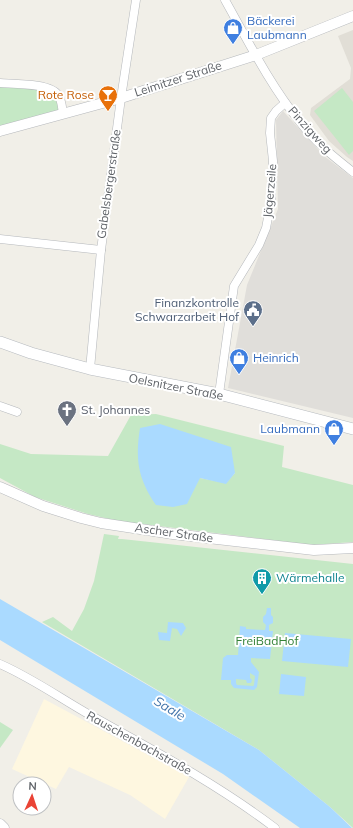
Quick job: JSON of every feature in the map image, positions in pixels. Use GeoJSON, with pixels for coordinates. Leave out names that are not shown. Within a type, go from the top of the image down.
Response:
{"type":"FeatureCollection","features":[{"type":"Feature","properties":{"kind":"main road","name":"Oelsnitzer Straße"},"geometry":{"type":"LineString","coordinates":[[0,342],[90,369],[219,394],[353,429]]}},
{"type":"Feature","properties":{"kind":"street","name":"Gabelsbergerstraße"},"geometry":{"type":"LineString","coordinates":[[90,369],[101,250],[121,98],[136,0]]}},
{"type":"Feature","properties":{"kind":"street"},"geometry":{"type":"LineString","coordinates":[[225,0],[256,55],[286,103]]}},
{"type":"Feature","properties":{"kind":"street","name":"Leimitzer Straße"},"geometry":{"type":"LineString","coordinates":[[0,131],[121,98],[256,55],[353,16]]}},
{"type":"Feature","properties":{"kind":"street"},"geometry":{"type":"LineString","coordinates":[[0,83],[52,89],[60,98],[63,114]]}},
{"type":"Feature","properties":{"kind":"street","name":"Pinzigweg"},"geometry":{"type":"LineString","coordinates":[[286,103],[300,123],[318,143],[353,172]]}},
{"type":"Feature","properties":{"kind":"street","name":"Jägerzeile"},"geometry":{"type":"LineString","coordinates":[[219,394],[234,286],[259,245],[266,228],[270,208],[273,160],[270,133],[271,118],[276,111],[286,103]]}},
{"type":"Feature","properties":{"kind":"street"},"geometry":{"type":"LineString","coordinates":[[0,239],[101,250]]}},
{"type":"Feature","properties":{"kind":"street"},"geometry":{"type":"LineString","coordinates":[[0,406],[17,412]]}},
{"type":"Feature","properties":{"kind":"street","name":"Ascher Straße"},"geometry":{"type":"LineString","coordinates":[[0,487],[43,506],[101,523],[173,534],[314,550],[353,548]]}},
{"type":"Feature","properties":{"kind":"street","name":"Rauschenbachstraße"},"geometry":{"type":"LineString","coordinates":[[0,664],[16,671],[77,708],[197,775],[248,808],[275,828]]}},
{"type":"Feature","properties":{"kind":"street"},"geometry":{"type":"LineString","coordinates":[[0,824],[4,828]]}},
{"type":"Feature","properties":{"kind":"shaded area"},"geometry":{"type":"Polygon","coordinates":[[[353,30],[353,161],[329,141],[310,115],[311,108],[350,79],[351,68],[338,36],[353,30]]]}},
{"type":"Feature","properties":{"kind":"shaded area"},"geometry":{"type":"Polygon","coordinates":[[[283,111],[324,156],[353,178],[353,418],[228,388],[247,285],[278,209],[276,120],[283,111]]]}},
{"type":"Feature","properties":{"kind":"shaded area"},"geometry":{"type":"Polygon","coordinates":[[[44,699],[189,777],[165,819],[130,795],[69,767],[56,789],[52,787],[52,776],[27,776],[12,769],[44,699]]]}},
{"type":"Feature","properties":{"kind":"green space"},"geometry":{"type":"Polygon","coordinates":[[[0,83],[43,87],[54,94],[62,113],[0,130],[0,83]]]}},
{"type":"Feature","properties":{"kind":"green space"},"geometry":{"type":"Polygon","coordinates":[[[342,88],[353,102],[353,151],[349,155],[314,111],[342,88]]]}},
{"type":"Feature","properties":{"kind":"green space"},"geometry":{"type":"Polygon","coordinates":[[[156,414],[284,446],[282,467],[353,485],[353,542],[312,545],[118,521],[88,514],[35,497],[0,478],[0,444],[31,454],[108,456],[131,415],[156,414]],[[235,473],[200,478],[226,483],[235,473]]]}},
{"type":"Feature","properties":{"kind":"green space","name":"FreiBadHof"},"geometry":{"type":"Polygon","coordinates":[[[104,534],[119,536],[118,539],[353,564],[353,828],[330,807],[259,750],[42,622],[53,617],[72,631],[84,609],[94,581],[104,534]]]}},
{"type":"Feature","properties":{"kind":"green space"},"geometry":{"type":"Polygon","coordinates":[[[0,722],[13,730],[0,748],[0,722]]]}},
{"type":"Feature","properties":{"kind":"water"},"geometry":{"type":"Polygon","coordinates":[[[160,424],[231,447],[235,473],[226,484],[200,478],[187,504],[173,507],[156,505],[145,486],[139,468],[138,449],[140,428],[160,424]]]}},
{"type":"Feature","properties":{"kind":"water","name":"Saale"},"geometry":{"type":"Polygon","coordinates":[[[0,599],[259,750],[330,807],[352,828],[300,828],[223,774],[0,640],[0,599]]]}},
{"type":"Feature","properties":{"kind":"water"},"geometry":{"type":"Polygon","coordinates":[[[267,608],[271,608],[273,623],[269,625],[269,631],[273,631],[270,659],[251,658],[251,662],[259,672],[257,687],[254,690],[234,688],[231,684],[231,680],[221,680],[223,658],[227,655],[238,655],[240,626],[246,627],[246,629],[265,630],[266,625],[263,622],[263,617],[266,614],[267,608]],[[250,673],[250,678],[252,680],[251,683],[247,683],[246,680],[236,679],[236,683],[237,685],[253,686],[255,676],[250,673]]]}},
{"type":"Feature","properties":{"kind":"water"},"geometry":{"type":"Polygon","coordinates":[[[168,622],[183,623],[186,628],[181,636],[177,629],[172,628],[170,641],[159,640],[158,632],[167,633],[168,622]]]}},
{"type":"Feature","properties":{"kind":"water"},"geometry":{"type":"Polygon","coordinates":[[[285,633],[351,639],[348,667],[282,661],[285,633]]]}},
{"type":"Feature","properties":{"kind":"water"},"geometry":{"type":"Polygon","coordinates":[[[281,674],[306,677],[304,696],[279,694],[281,674]]]}},
{"type":"Feature","properties":{"kind":"place","name":"Bäckerei Laubmann"},"geometry":{"type":"Point","coordinates":[233,45]}},
{"type":"Feature","properties":{"kind":"place","name":"Rote Rose"},"geometry":{"type":"Point","coordinates":[108,112]}},
{"type":"Feature","properties":{"kind":"place","name":"Finanzkontrolle Schwarzarbeit Hof"},"geometry":{"type":"Point","coordinates":[253,327]}},
{"type":"Feature","properties":{"kind":"place","name":"Heinrich"},"geometry":{"type":"Point","coordinates":[239,375]}},
{"type":"Feature","properties":{"kind":"place","name":"St. Johannes"},"geometry":{"type":"Point","coordinates":[67,427]}},
{"type":"Feature","properties":{"kind":"place","name":"Laubmann"},"geometry":{"type":"Point","coordinates":[334,446]}},
{"type":"Feature","properties":{"kind":"place","name":"Wärmehalle"},"geometry":{"type":"Point","coordinates":[262,595]}}]}
